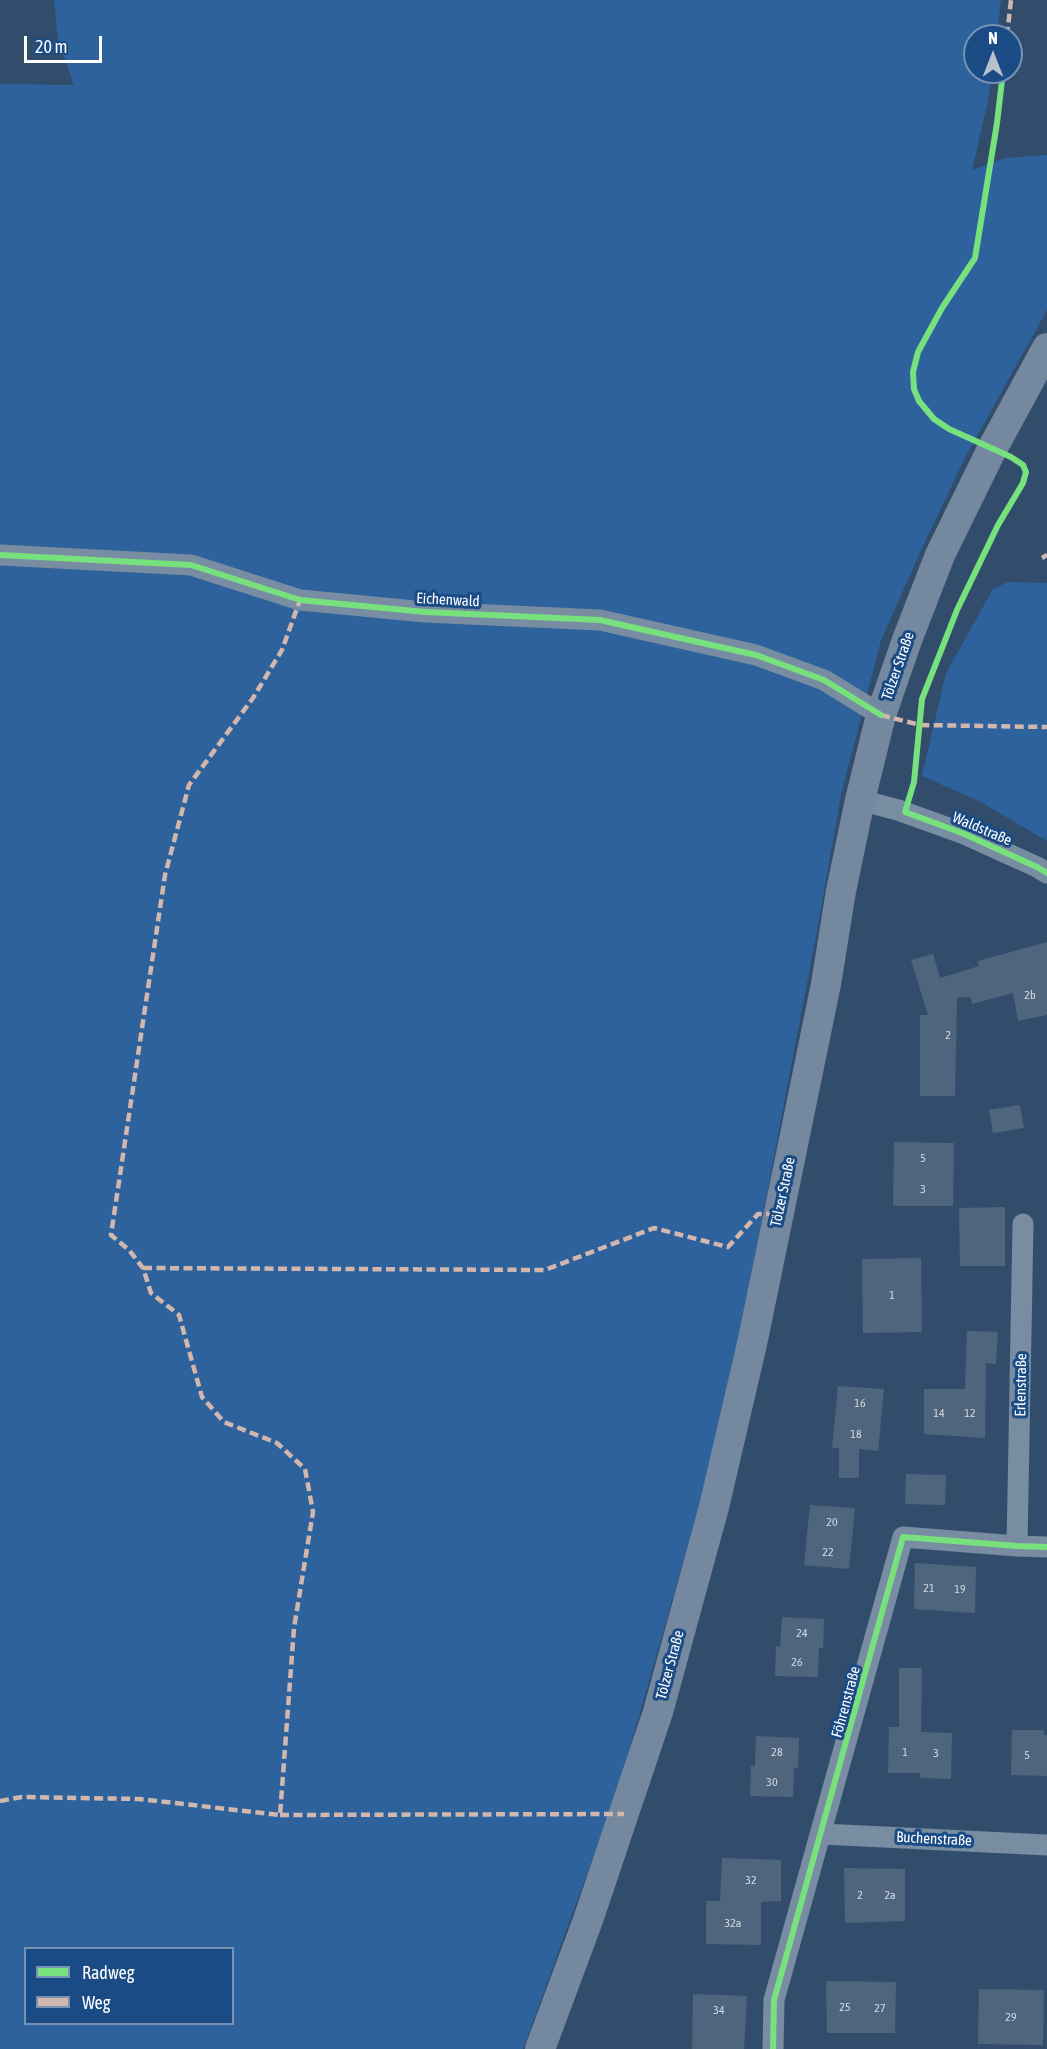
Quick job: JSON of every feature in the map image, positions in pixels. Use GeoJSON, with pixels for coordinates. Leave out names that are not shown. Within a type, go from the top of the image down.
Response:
{"type":"FeatureCollection","features":[{"type":"Feature","properties":{"kind":"main road","name":"Tölzer Straße"},"geometry":{"type":"LineString","coordinates":[[540,2049],[592,1910],[658,1712],[714,1507],[754,1333],[824,995],[841,891],[881,715],[940,555],[991,451],[1047,348]]}},
{"type":"Feature","properties":{"kind":"street","name":"Eichenwald"},"geometry":{"type":"LineString","coordinates":[[0,555],[191,565],[300,600],[425,612],[600,620],[756,655],[824,680],[881,715]]}},
{"type":"Feature","properties":{"kind":"street","name":"Waldstraße"},"geometry":{"type":"LineString","coordinates":[[860,800],[898,810],[962,833],[1047,873]]}},
{"type":"Feature","properties":{"kind":"street","name":"Erlenstraße"},"geometry":{"type":"LineString","coordinates":[[1017,1546],[1023,1224]]}},
{"type":"Feature","properties":{"kind":"street","name":"Föhrenstraße"},"geometry":{"type":"LineString","coordinates":[[773,2049],[774,2000],[903,1537],[1047,1547]]}},
{"type":"Feature","properties":{"kind":"street","name":"Buchenstraße"},"geometry":{"type":"LineString","coordinates":[[822,1834],[1047,1845]]}},
{"type":"Feature","properties":{"kind":"shaded area"},"geometry":{"type":"Polygon","coordinates":[[[54,0],[1001,0],[998,24],[963,24],[963,84],[990,84],[972,170],[1005,158],[1047,155],[1047,310],[966,456],[881,640],[841,795],[739,1340],[698,1510],[619,1786],[523,2049],[0,2049],[0,84],[74,85],[58,40],[54,0]]]}},
{"type":"Feature","properties":{"kind":"shaded area"},"geometry":{"type":"Polygon","coordinates":[[[1008,582],[1047,583],[1047,841],[981,802],[922,776],[946,673],[993,589],[1008,582]]]}},
{"type":"Feature","properties":{"kind":"building"},"geometry":{"type":"Polygon","coordinates":[[[1047,942],[1047,1015],[1018,1021],[1013,993],[972,1004],[971,997],[957,998],[955,1096],[920,1096],[920,1015],[928,1015],[911,960],[933,954],[940,978],[979,966],[978,961],[1047,942]]]}},
{"type":"Feature","properties":{"kind":"building"},"geometry":{"type":"Polygon","coordinates":[[[1020,1105],[1024,1128],[993,1133],[989,1110],[1020,1105]]]}},
{"type":"Feature","properties":{"kind":"building"},"geometry":{"type":"Polygon","coordinates":[[[894,1142],[954,1143],[953,1206],[893,1206],[894,1142]]]}},
{"type":"Feature","properties":{"kind":"building"},"geometry":{"type":"Polygon","coordinates":[[[1005,1207],[1005,1266],[960,1266],[959,1208],[1005,1207]]]}},
{"type":"Feature","properties":{"kind":"building"},"geometry":{"type":"Polygon","coordinates":[[[921,1258],[922,1332],[863,1333],[862,1259],[921,1258]]]}},
{"type":"Feature","properties":{"kind":"building"},"geometry":{"type":"Polygon","coordinates":[[[967,1331],[998,1332],[996,1364],[986,1363],[985,1438],[924,1434],[924,1389],[965,1389],[967,1331]]]}},
{"type":"Feature","properties":{"kind":"building"},"geometry":{"type":"Polygon","coordinates":[[[838,1386],[884,1389],[878,1451],[859,1449],[859,1478],[839,1478],[839,1448],[832,1448],[838,1386]]]}},
{"type":"Feature","properties":{"kind":"building"},"geometry":{"type":"Polygon","coordinates":[[[906,1474],[946,1475],[945,1505],[905,1504],[906,1474]]]}},
{"type":"Feature","properties":{"kind":"building"},"geometry":{"type":"Polygon","coordinates":[[[810,1505],[855,1508],[849,1569],[804,1565],[810,1505]]]}},
{"type":"Feature","properties":{"kind":"building"},"geometry":{"type":"Polygon","coordinates":[[[915,1563],[976,1567],[975,1613],[914,1609],[915,1563]]]}},
{"type":"Feature","properties":{"kind":"building"},"geometry":{"type":"Polygon","coordinates":[[[782,1617],[824,1619],[823,1648],[819,1648],[818,1677],[775,1676],[776,1646],[780,1647],[782,1617]]]}},
{"type":"Feature","properties":{"kind":"building"},"geometry":{"type":"Polygon","coordinates":[[[899,1668],[922,1668],[921,1732],[952,1733],[951,1779],[920,1778],[920,1773],[888,1773],[889,1727],[899,1727],[899,1668]]]}},
{"type":"Feature","properties":{"kind":"building"},"geometry":{"type":"Polygon","coordinates":[[[1012,1730],[1044,1730],[1044,1735],[1047,1735],[1047,1776],[1011,1775],[1012,1730]]]}},
{"type":"Feature","properties":{"kind":"building"},"geometry":{"type":"Polygon","coordinates":[[[756,1736],[799,1738],[798,1768],[794,1768],[793,1797],[750,1796],[751,1766],[755,1766],[756,1736]]]}},
{"type":"Feature","properties":{"kind":"building"},"geometry":{"type":"Polygon","coordinates":[[[722,1858],[781,1860],[781,1901],[761,1902],[761,1945],[706,1944],[706,1901],[720,1901],[722,1858]]]}},
{"type":"Feature","properties":{"kind":"building"},"geometry":{"type":"Polygon","coordinates":[[[844,1868],[905,1869],[905,1921],[845,1923],[844,1868]]]}},
{"type":"Feature","properties":{"kind":"building"},"geometry":{"type":"Polygon","coordinates":[[[826,1981],[896,1982],[895,2033],[827,2033],[826,1981]]]}},
{"type":"Feature","properties":{"kind":"building"},"geometry":{"type":"Polygon","coordinates":[[[979,1989],[1044,1990],[1043,2045],[978,2044],[979,1989]]]}},
{"type":"Feature","properties":{"kind":"building"},"geometry":{"type":"Polygon","coordinates":[[[693,1994],[747,1996],[744,2049],[692,2049],[693,1994]]]}},
{"type":"Feature","properties":{"kind":"marked path"},"geometry":{"type":"LineString","coordinates":[[1008,24],[1011,0]]}},
{"type":"Feature","properties":{"kind":"marked path"},"geometry":{"type":"LineString","coordinates":[[1042,558],[1047,555]]}},
{"type":"Feature","properties":{"kind":"marked path"},"geometry":{"type":"LineString","coordinates":[[0,1801],[22,1797],[139,1799],[280,1815],[294,1628],[313,1512],[305,1469],[277,1443],[224,1422],[202,1397],[179,1315],[151,1293],[143,1268],[129,1250],[111,1235],[165,875],[189,785],[253,698],[282,650],[300,600]]}},
{"type":"Feature","properties":{"kind":"marked path"},"geometry":{"type":"LineString","coordinates":[[881,715],[920,725],[1047,727]]}},
{"type":"Feature","properties":{"kind":"marked path"},"geometry":{"type":"LineString","coordinates":[[143,1268],[545,1270],[654,1228],[728,1247],[758,1214],[778,1214]]}},
{"type":"Feature","properties":{"kind":"marked path"},"geometry":{"type":"LineString","coordinates":[[280,1815],[624,1814]]}},
{"type":"Feature","properties":{"kind":"cycle path"},"geometry":{"type":"LineString","coordinates":[[1002,84],[975,258],[942,308],[918,352],[913,372],[914,389],[919,401],[934,419],[949,429],[1011,457],[1023,465],[1026,472],[1023,483],[998,525],[957,610],[922,699],[914,782],[905,812],[962,833],[1047,873]]}},
{"type":"Feature","properties":{"kind":"cycle path"},"geometry":{"type":"LineString","coordinates":[[0,555],[191,565],[300,600],[425,612],[600,620],[756,655],[824,680],[881,715]]}},
{"type":"Feature","properties":{"kind":"cycle path"},"geometry":{"type":"LineString","coordinates":[[773,2049],[774,2000],[903,1537],[1047,1547]]}}]}
